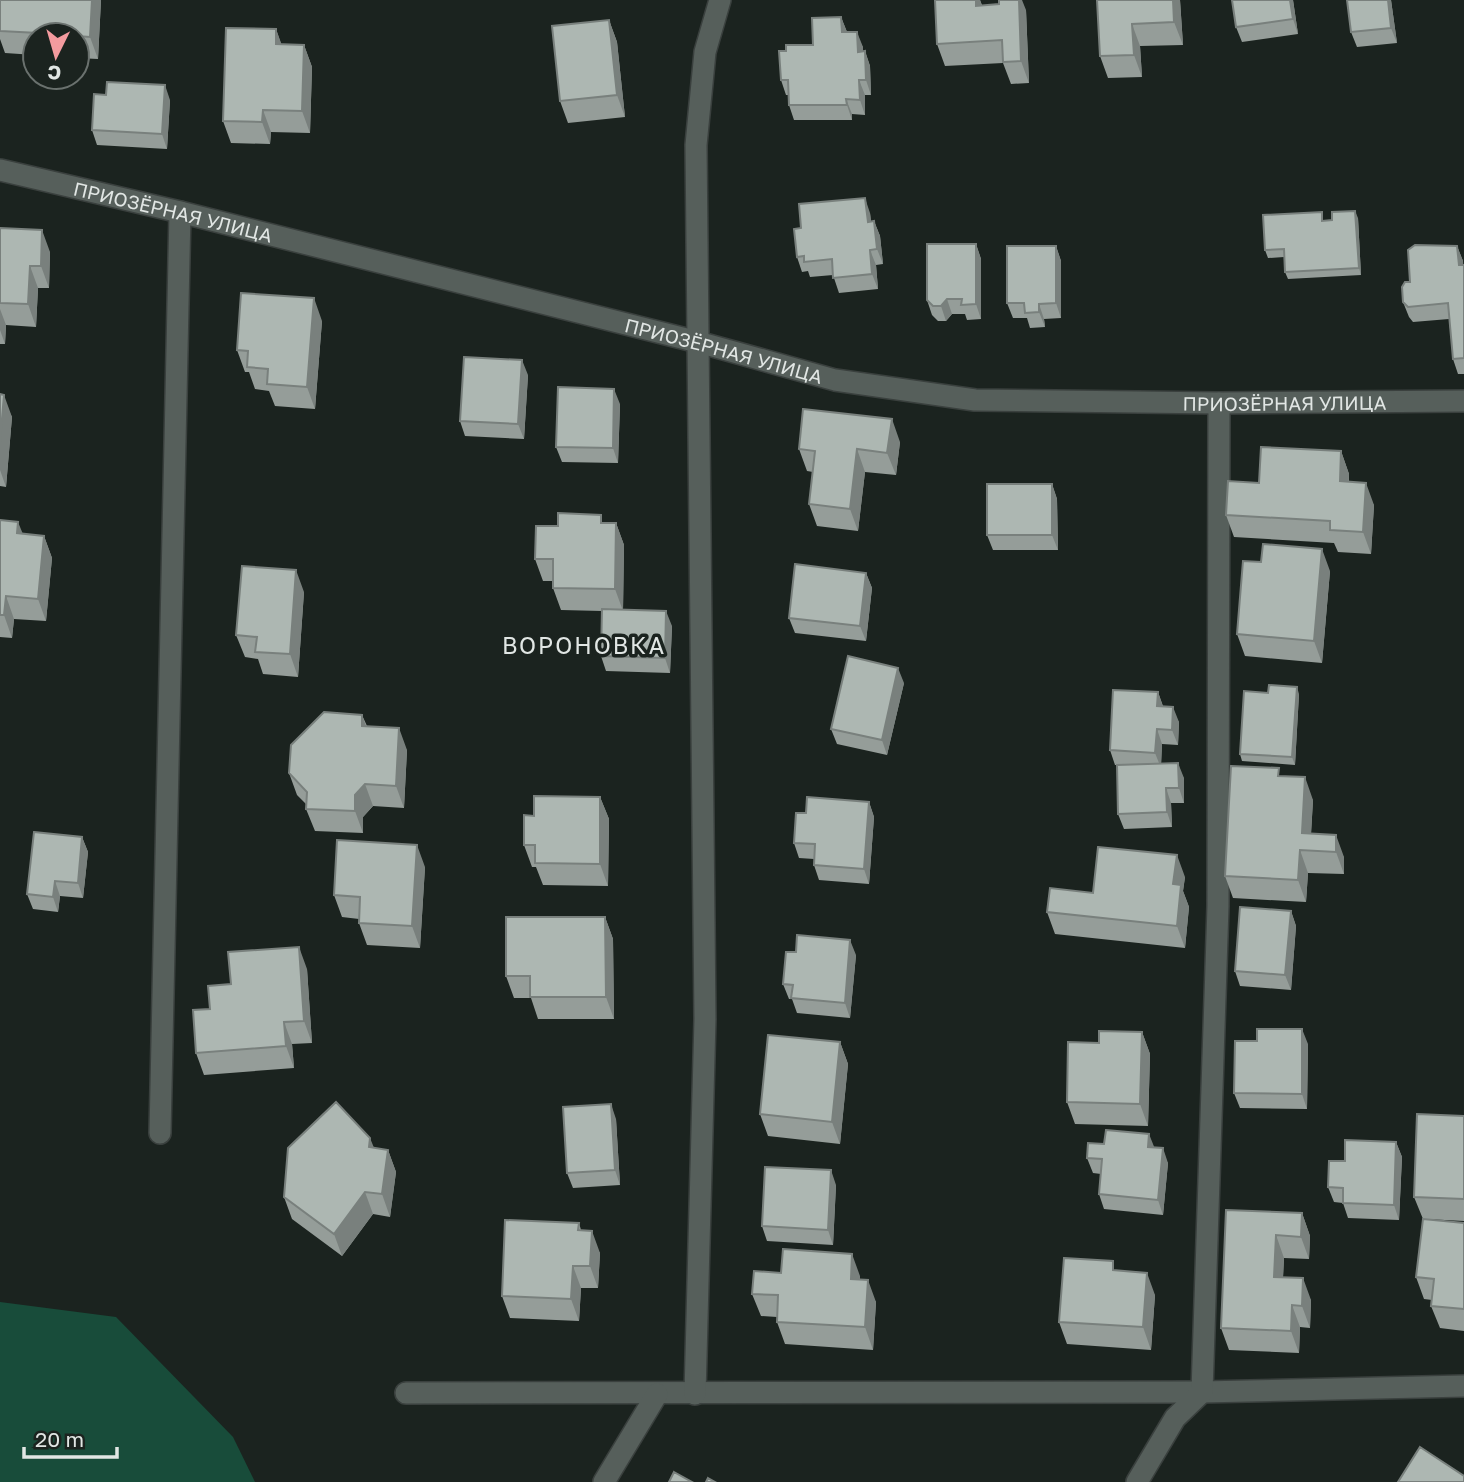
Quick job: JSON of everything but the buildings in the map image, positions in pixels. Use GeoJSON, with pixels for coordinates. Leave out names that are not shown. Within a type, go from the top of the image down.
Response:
{"type":"FeatureCollection","features":[{"type":"Feature","properties":{"kind":"street"},"geometry":{"type":"LineString","coordinates":[[695,1394],[705,1018],[696,145],[705,52],[720,0]]}},
{"type":"Feature","properties":{"kind":"street","name":"ПРИОЗЁРНАЯ УЛИЦА"},"geometry":{"type":"LineString","coordinates":[[0,170],[180,212],[698,342],[835,380],[975,400],[1219,403],[1464,401]]}},
{"type":"Feature","properties":{"kind":"street"},"geometry":{"type":"LineString","coordinates":[[160,1133],[180,212]]}},
{"type":"Feature","properties":{"kind":"street"},"geometry":{"type":"LineString","coordinates":[[1137,1482],[1175,1418],[1202,1392],[1218,906],[1219,403]]}},
{"type":"Feature","properties":{"kind":"street"},"geometry":{"type":"LineString","coordinates":[[406,1394],[1202,1392],[1464,1386]]}},
{"type":"Feature","properties":{"kind":"street"},"geometry":{"type":"LineString","coordinates":[[604,1482],[657,1394]]}},
{"type":"Feature","properties":{"kind":"green space"},"geometry":{"type":"Polygon","coordinates":[[[0,1302],[116,1317],[233,1437],[255,1482],[0,1482],[0,1302]]]}},
{"type":"Feature","properties":{"kind":"district","name":"ВОРОНОВКА"},"geometry":{"type":"Point","coordinates":[584,645]}}]}
